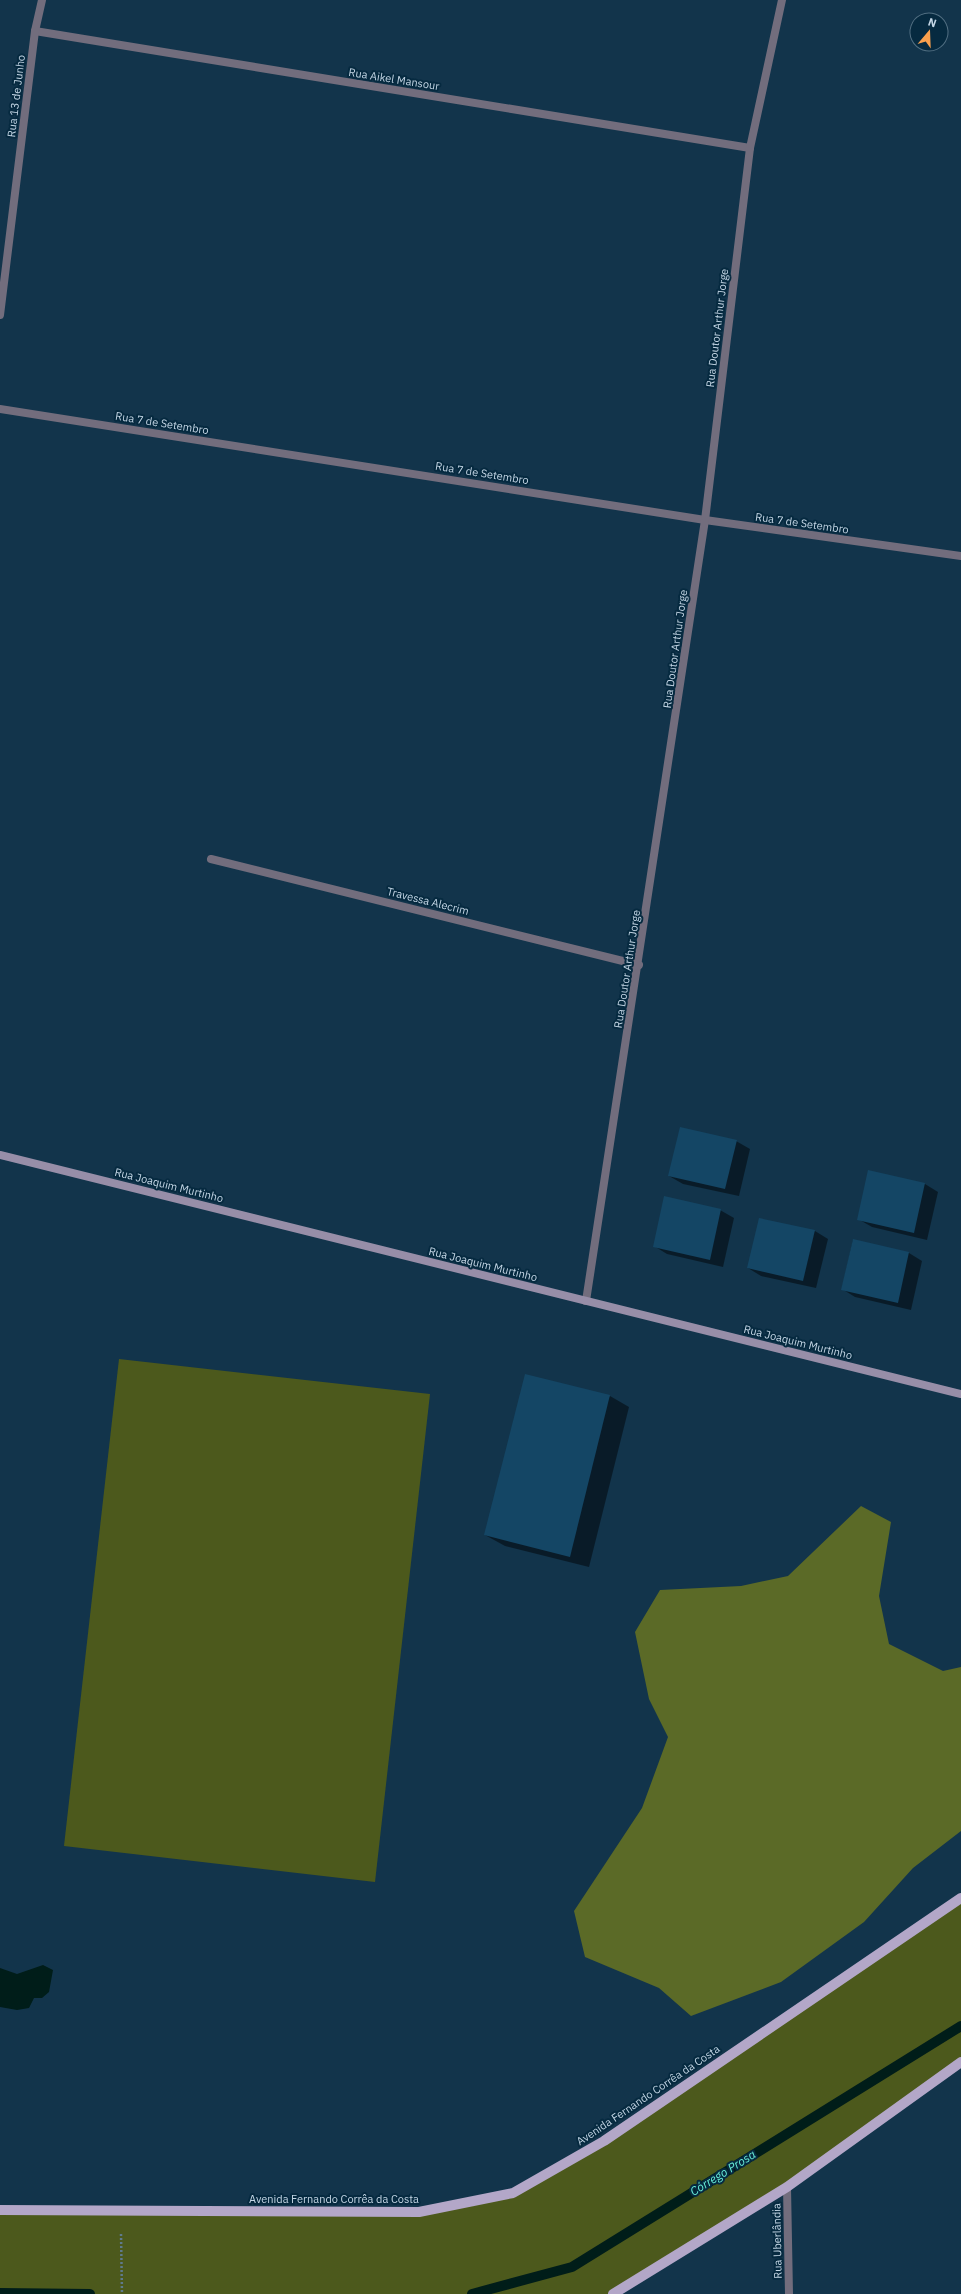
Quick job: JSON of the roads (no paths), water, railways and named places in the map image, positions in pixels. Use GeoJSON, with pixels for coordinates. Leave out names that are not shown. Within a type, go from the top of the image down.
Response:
{"type":"FeatureCollection","features":[{"type":"Feature","properties":{"kind":"main road","name":"Avenida Fernando Corrêa da Costa"},"geometry":{"type":"LineString","coordinates":[[0,2210],[419,2212],[513,2193],[604,2141],[961,1898]]}},
{"type":"Feature","properties":{"kind":"main road"},"geometry":{"type":"LineString","coordinates":[[613,2294],[787,2187],[961,2062]]}},
{"type":"Feature","properties":{"kind":"street","name":"Rua 13 de Junho"},"geometry":{"type":"LineString","coordinates":[[0,315],[35,31],[42,0]]}},
{"type":"Feature","properties":{"kind":"street","name":"Rua Doutor Arthur Jorge"},"geometry":{"type":"LineString","coordinates":[[586,1301],[639,965],[705,520],[750,148],[782,0]]}},
{"type":"Feature","properties":{"kind":"street","name":"Rua Aikel Mansour"},"geometry":{"type":"LineString","coordinates":[[35,31],[750,148]]}},
{"type":"Feature","properties":{"kind":"street","name":"Rua 7 de Setembro"},"geometry":{"type":"LineString","coordinates":[[0,409],[705,520],[961,556]]}},
{"type":"Feature","properties":{"kind":"street","name":"Travessa Alecrim"},"geometry":{"type":"LineString","coordinates":[[211,859],[639,965]]}},
{"type":"Feature","properties":{"kind":"street","name":"Rua Joaquim Murtinho"},"geometry":{"type":"LineString","coordinates":[[0,1155],[961,1394]]}},
{"type":"Feature","properties":{"kind":"street","name":"Rua Uberlândia"},"geometry":{"type":"LineString","coordinates":[[787,2187],[789,2294]]}},
{"type":"Feature","properties":{"kind":"waterway","name":"Córrego Prosa"},"geometry":{"type":"LineString","coordinates":[[472,2294],[572,2267],[961,2026]]}},
{"type":"Feature","properties":{"kind":"waterway","name":"Córrego Prosa"},"geometry":{"type":"LineString","coordinates":[[0,2293],[90,2294]]}}]}
